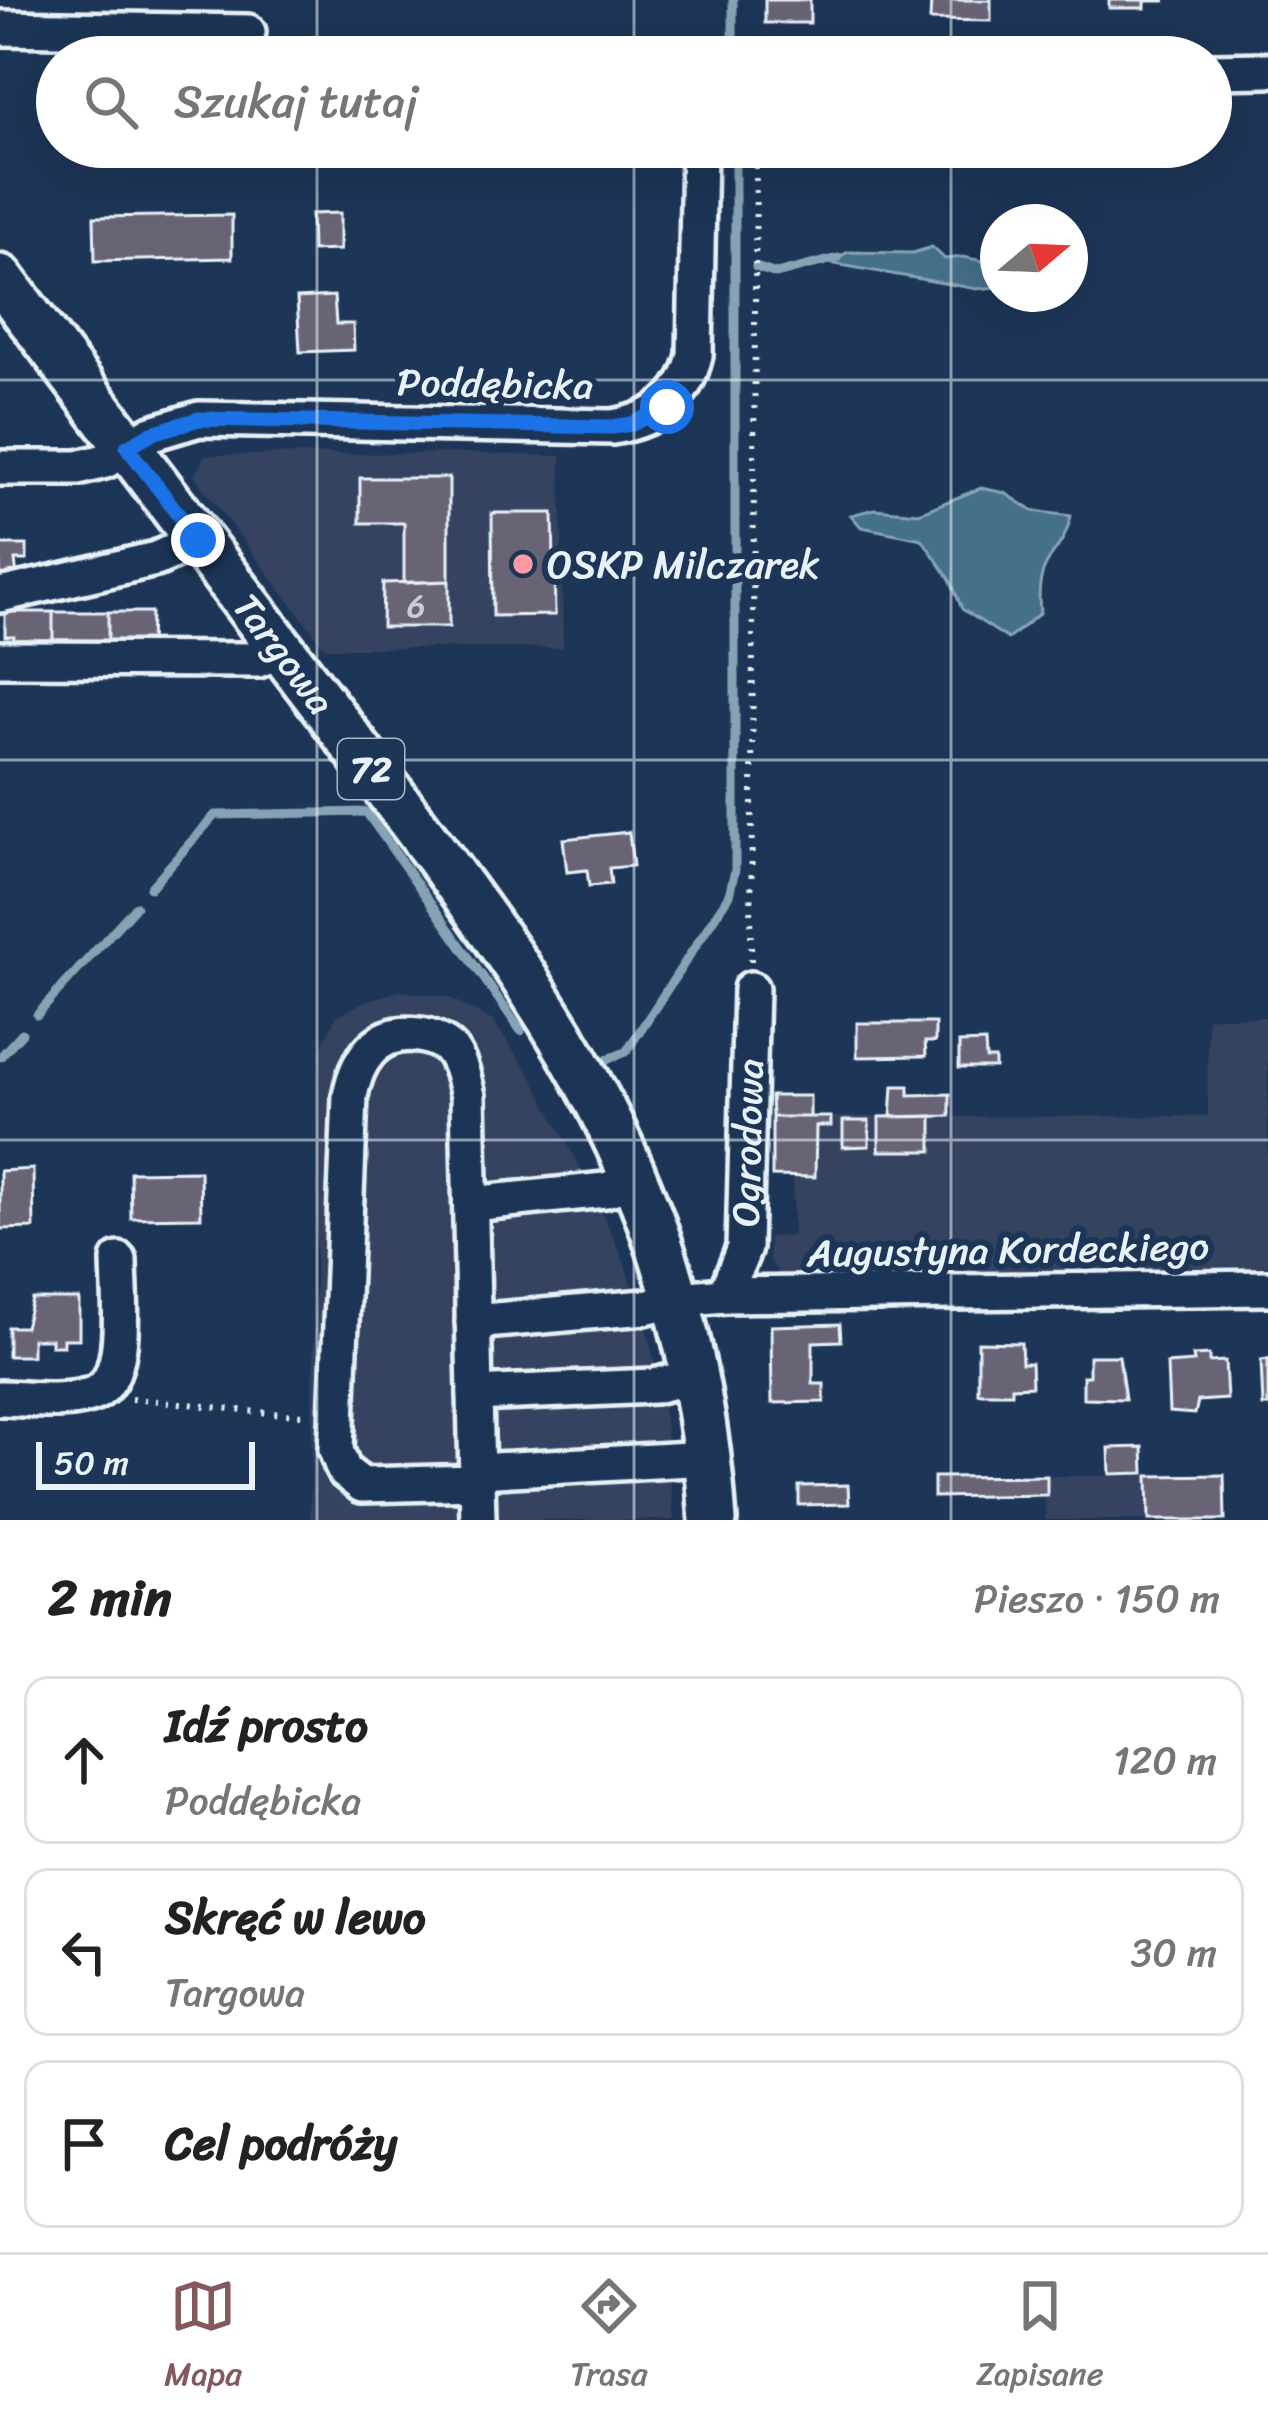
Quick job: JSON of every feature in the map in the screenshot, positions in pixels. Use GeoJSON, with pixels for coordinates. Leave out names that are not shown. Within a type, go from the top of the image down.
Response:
{"type":"FeatureCollection","features":[{"type":"Feature","properties":{"kind":"main road","name":"Targowa"},"geometry":{"type":"LineString","coordinates":[[0,278],[530,988],[598,1102],[634,1180],[677,1299]]}},
{"type":"Feature","properties":{"kind":"main road","name":"72"},"geometry":{"type":"LineString","coordinates":[[677,1299],[695,1376],[713,1520]]}},
{"type":"Feature","properties":{"kind":"street"},"geometry":{"type":"LineString","coordinates":[[0,28],[248,32]]}},
{"type":"Feature","properties":{"kind":"street"},"geometry":{"type":"LineString","coordinates":[[1232,71],[1268,70]]}},
{"type":"Feature","properties":{"kind":"street","name":"Poddębicka"},"geometry":{"type":"LineString","coordinates":[[0,468],[78,468],[105,461],[152,433],[199,419],[612,427],[651,416],[679,392],[690,376],[695,355],[699,168]]}},
{"type":"Feature","properties":{"kind":"street"},"geometry":{"type":"LineString","coordinates":[[0,595],[156,559],[198,540]]}},
{"type":"Feature","properties":{"kind":"street"},"geometry":{"type":"LineString","coordinates":[[0,659],[258,660],[282,650]]}},
{"type":"Feature","properties":{"kind":"street","name":"Ogrodowa"},"geometry":{"type":"LineString","coordinates":[[725,1294],[744,1248],[751,989]]}},
{"type":"Feature","properties":{"kind":"street"},"geometry":{"type":"LineString","coordinates":[[478,1520],[477,1477],[475,1394],[473,1322],[471,1204],[468,1096],[462,1070],[449,1047],[427,1036],[403,1033],[382,1039],[366,1053],[355,1072],[350,1096],[335,1415],[336,1450],[344,1471],[362,1485],[477,1477],[707,1458]]}},
{"type":"Feature","properties":{"kind":"street"},"geometry":{"type":"LineString","coordinates":[[471,1204],[605,1190],[634,1180]]}},
{"type":"Feature","properties":{"kind":"street"},"geometry":{"type":"LineString","coordinates":[[0,1398],[92,1394],[112,1379],[118,1359],[119,1260]]}},
{"type":"Feature","properties":{"kind":"street","name":"Augustyna Kordeckiego"},"geometry":{"type":"LineString","coordinates":[[473,1322],[645,1307],[725,1294],[1268,1288]]}},
{"type":"Feature","properties":{"kind":"street"},"geometry":{"type":"LineString","coordinates":[[475,1394],[654,1386],[695,1376]]}},
{"type":"Feature","properties":{"kind":"path"},"geometry":{"type":"LineString","coordinates":[[751,989],[756,168]]}},
{"type":"Feature","properties":{"kind":"path"},"geometry":{"type":"LineString","coordinates":[[92,1394],[195,1402],[260,1414],[335,1415]]}},
{"type":"Feature","properties":{"kind":"shaded area"},"geometry":{"type":"Polygon","coordinates":[[[932,247],[945,259],[980,260],[980,289],[829,263],[848,252],[913,253],[932,247]]]}},
{"type":"Feature","properties":{"kind":"shaded area"},"geometry":{"type":"Polygon","coordinates":[[[205,455],[561,456],[563,648],[325,648],[194,476],[205,455]]]}},
{"type":"Feature","properties":{"kind":"shaded area"},"geometry":{"type":"Polygon","coordinates":[[[981,488],[1005,493],[1033,511],[1071,516],[1041,578],[1040,613],[1008,639],[962,609],[950,579],[922,539],[861,527],[851,515],[874,509],[919,513],[981,488]]]}},
{"type":"Feature","properties":{"kind":"shaded area"},"geometry":{"type":"Polygon","coordinates":[[[400,991],[448,997],[493,1021],[532,1077],[582,1171],[622,1256],[650,1340],[665,1420],[674,1520],[310,1520],[320,1049],[336,1017],[365,1001],[400,991]]]}},
{"type":"Feature","properties":{"kind":"shaded area"},"geometry":{"type":"Polygon","coordinates":[[[1207,1017],[1268,1017],[1268,1266],[779,1274],[769,1260],[769,1237],[793,1236],[793,1177],[772,1176],[772,1117],[1208,1116],[1207,1017]]]}},
{"type":"Feature","properties":{"kind":"shaded area"},"geometry":{"type":"Polygon","coordinates":[[[1224,1475],[1225,1520],[1045,1520],[1044,1476],[1224,1475]]]}},
{"type":"Feature","properties":{"kind":"building"},"geometry":{"type":"Polygon","coordinates":[[[765,0],[810,0],[810,23],[765,23],[765,0]]]}},
{"type":"Feature","properties":{"kind":"building"},"geometry":{"type":"Polygon","coordinates":[[[931,0],[991,0],[991,21],[930,20],[931,0]]]}},
{"type":"Feature","properties":{"kind":"building"},"geometry":{"type":"Polygon","coordinates":[[[1109,0],[1164,1],[1145,1],[1145,8],[1109,8],[1109,0]]]}},
{"type":"Feature","properties":{"kind":"building"},"geometry":{"type":"Polygon","coordinates":[[[340,213],[340,250],[312,251],[311,214],[340,213]]]}},
{"type":"Feature","properties":{"kind":"building"},"geometry":{"type":"Polygon","coordinates":[[[232,215],[232,258],[95,261],[94,217],[232,215]]]}},
{"type":"Feature","properties":{"kind":"building"},"geometry":{"type":"Polygon","coordinates":[[[334,296],[336,324],[353,324],[354,350],[300,352],[297,298],[334,296]]]}},
{"type":"Feature","properties":{"kind":"building"},"geometry":{"type":"Polygon","coordinates":[[[360,478],[449,478],[449,581],[404,583],[404,523],[360,523],[360,478]]]}},
{"type":"Feature","properties":{"kind":"building","name":"OSKP Milczarek"},"geometry":{"type":"Polygon","coordinates":[[[492,513],[553,513],[555,615],[493,616],[492,513]]]}},
{"type":"Feature","properties":{"kind":"building"},"geometry":{"type":"Polygon","coordinates":[[[0,539],[2,545],[27,545],[27,560],[15,560],[18,585],[0,585],[0,539]]]}},
{"type":"Feature","properties":{"kind":"building"},"geometry":{"type":"Polygon","coordinates":[[[449,581],[449,627],[382,627],[383,583],[449,581]]]}},
{"type":"Feature","properties":{"kind":"building"},"geometry":{"type":"Polygon","coordinates":[[[5,612],[53,612],[53,647],[14,647],[14,636],[5,636],[5,612]]]}},
{"type":"Feature","properties":{"kind":"building"},"geometry":{"type":"Polygon","coordinates":[[[53,612],[108,612],[108,647],[53,647],[53,612]]]}},
{"type":"Feature","properties":{"kind":"building"},"geometry":{"type":"Polygon","coordinates":[[[108,612],[151,612],[150,647],[108,647],[108,612]]]}},
{"type":"Feature","properties":{"kind":"building"},"geometry":{"type":"Polygon","coordinates":[[[629,832],[633,866],[609,868],[611,884],[589,886],[587,870],[567,872],[563,839],[629,832]]]}},
{"type":"Feature","properties":{"kind":"building"},"geometry":{"type":"Polygon","coordinates":[[[857,1023],[935,1023],[935,1042],[925,1042],[926,1056],[857,1057],[857,1023]]]}},
{"type":"Feature","properties":{"kind":"building"},"geometry":{"type":"Polygon","coordinates":[[[985,1042],[986,1059],[995,1059],[995,1068],[959,1068],[959,1043],[985,1042]]]}},
{"type":"Feature","properties":{"kind":"building"},"geometry":{"type":"Polygon","coordinates":[[[893,1086],[909,1086],[909,1095],[950,1094],[950,1116],[891,1117],[893,1086]]]}},
{"type":"Feature","properties":{"kind":"building"},"geometry":{"type":"Polygon","coordinates":[[[771,1096],[810,1096],[810,1117],[772,1117],[771,1096]]]}},
{"type":"Feature","properties":{"kind":"building"},"geometry":{"type":"Polygon","coordinates":[[[932,1116],[932,1151],[879,1151],[879,1117],[932,1116]]]}},
{"type":"Feature","properties":{"kind":"building"},"geometry":{"type":"Polygon","coordinates":[[[772,1117],[831,1117],[831,1126],[816,1126],[815,1177],[772,1176],[772,1117]]]}},
{"type":"Feature","properties":{"kind":"building"},"geometry":{"type":"Polygon","coordinates":[[[843,1121],[869,1121],[869,1146],[843,1147],[843,1121]]]}},
{"type":"Feature","properties":{"kind":"building"},"geometry":{"type":"Polygon","coordinates":[[[33,1169],[34,1228],[0,1229],[0,1171],[33,1169]]]}},
{"type":"Feature","properties":{"kind":"building"},"geometry":{"type":"Polygon","coordinates":[[[200,1171],[201,1217],[131,1218],[130,1172],[200,1171]]]}},
{"type":"Feature","properties":{"kind":"building"},"geometry":{"type":"Polygon","coordinates":[[[32,1299],[79,1299],[79,1339],[63,1339],[63,1346],[51,1346],[51,1339],[32,1339],[32,1356],[8,1356],[8,1327],[25,1327],[32,1299]]]}},
{"type":"Feature","properties":{"kind":"building"},"geometry":{"type":"Polygon","coordinates":[[[840,1324],[841,1341],[813,1342],[813,1384],[824,1384],[824,1402],[772,1403],[771,1326],[840,1324]]]}},
{"type":"Feature","properties":{"kind":"building"},"geometry":{"type":"Polygon","coordinates":[[[978,1342],[1021,1343],[1022,1363],[1031,1363],[1032,1386],[1012,1387],[1012,1393],[978,1393],[978,1342]]]}},
{"type":"Feature","properties":{"kind":"building"},"geometry":{"type":"Polygon","coordinates":[[[1209,1355],[1209,1362],[1225,1361],[1227,1399],[1198,1401],[1195,1414],[1169,1412],[1167,1364],[1194,1362],[1193,1356],[1209,1355]]]}},
{"type":"Feature","properties":{"kind":"building"},"geometry":{"type":"Polygon","coordinates":[[[1089,1356],[1119,1356],[1125,1399],[1083,1398],[1089,1356]]]}},
{"type":"Feature","properties":{"kind":"building"},"geometry":{"type":"Polygon","coordinates":[[[1268,1359],[1268,1406],[1263,1406],[1261,1360],[1268,1359]]]}},
{"type":"Feature","properties":{"kind":"building"},"geometry":{"type":"Polygon","coordinates":[[[1143,1447],[1144,1473],[1110,1474],[1109,1448],[1143,1447]]]}},
{"type":"Feature","properties":{"kind":"building"},"geometry":{"type":"Polygon","coordinates":[[[1224,1475],[1225,1520],[1149,1520],[1148,1476],[1224,1475]]]}},
{"type":"Feature","properties":{"kind":"building"},"geometry":{"type":"Polygon","coordinates":[[[1047,1476],[1047,1495],[934,1497],[934,1477],[1047,1476]]]}},
{"type":"Feature","properties":{"kind":"building"},"geometry":{"type":"Polygon","coordinates":[[[848,1485],[849,1504],[799,1505],[799,1486],[848,1485]]]}},
{"type":"Feature","properties":{"kind":"waterway"},"geometry":{"type":"LineString","coordinates":[[733,0],[733,36]]}},
{"type":"Feature","properties":{"kind":"waterway"},"geometry":{"type":"LineString","coordinates":[[608,1059],[626,1052],[729,895],[735,870],[735,168]]}},
{"type":"Feature","properties":{"kind":"waterway"},"geometry":{"type":"LineString","coordinates":[[756,267],[776,274],[838,258]]}},
{"type":"Feature","properties":{"kind":"waterway"},"geometry":{"type":"LineString","coordinates":[[150,888],[215,815],[366,812],[521,1031]]}},
{"type":"Feature","properties":{"kind":"waterway"},"geometry":{"type":"LineString","coordinates":[[37,1015],[136,906]]}},
{"type":"Feature","properties":{"kind":"waterway"},"geometry":{"type":"LineString","coordinates":[[0,1057],[22,1033]]}},
{"type":"Feature","properties":{"kind":"place","name":"OSKP Milczarek"},"geometry":{"type":"Point","coordinates":[523,564]}},
{"type":"Feature","properties":{"kind":"route"},"geometry":{"type":"LineString","coordinates":[[198,540],[127,447],[140,438],[199,419],[612,427],[632,424],[667,407]]}}]}
